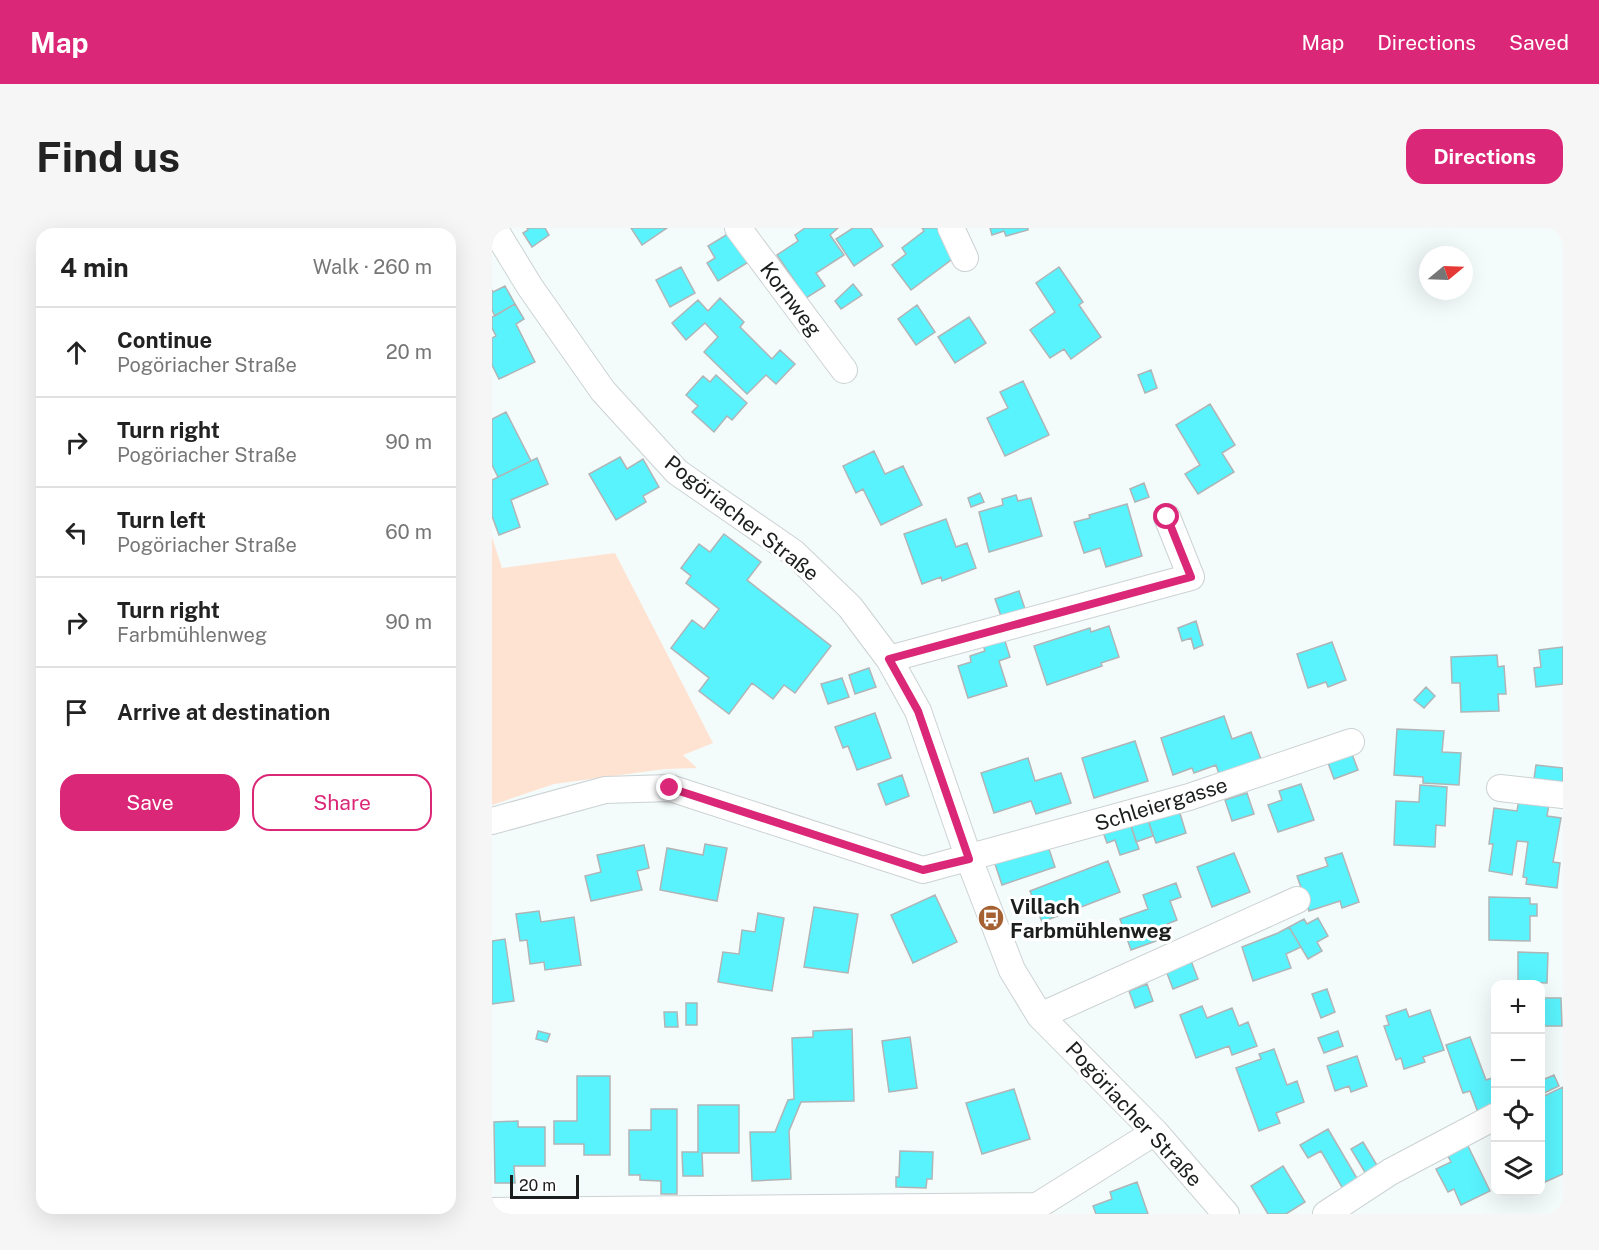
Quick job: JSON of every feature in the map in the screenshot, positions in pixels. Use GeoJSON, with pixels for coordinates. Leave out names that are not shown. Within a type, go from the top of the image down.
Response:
{"type":"FeatureCollection","features":[{"type":"Feature","properties":{"kind":"street","name":"Pogöriacher Straße"},"geometry":{"type":"LineString","coordinates":[[494,228],[530,287],[603,391],[669,464],[677,472],[794,554],[850,608],[889,659],[918,711],[969,859],[1012,970],[1040,1016],[1155,1132],[1226,1214]]}},
{"type":"Feature","properties":{"kind":"street","name":"Kornweg"},"geometry":{"type":"LineString","coordinates":[[738,228],[844,370]]}},
{"type":"Feature","properties":{"kind":"street"},"geometry":{"type":"LineString","coordinates":[[951,228],[965,258]]}},
{"type":"Feature","properties":{"kind":"street"},"geometry":{"type":"LineString","coordinates":[[889,659],[1191,577],[1167,517]]}},
{"type":"Feature","properties":{"kind":"street","name":"Schleiergasse"},"geometry":{"type":"LineString","coordinates":[[492,821],[605,790],[670,788],[923,870],[1189,797],[1351,742]]}},
{"type":"Feature","properties":{"kind":"street"},"geometry":{"type":"LineString","coordinates":[[1500,788],[1563,795]]}},
{"type":"Feature","properties":{"kind":"street"},"geometry":{"type":"LineString","coordinates":[[1040,1016],[1297,900]]}},
{"type":"Feature","properties":{"kind":"street"},"geometry":{"type":"LineString","coordinates":[[1326,1214],[1390,1172],[1491,1119]]}},
{"type":"Feature","properties":{"kind":"street"},"geometry":{"type":"LineString","coordinates":[[492,1210],[1038,1210],[1155,1132]]}},
{"type":"Feature","properties":{"kind":"shaded area"},"geometry":{"type":"Polygon","coordinates":[[[492,537],[502,568],[615,553],[713,743],[683,755],[697,768],[665,769],[554,784],[492,805],[492,537]]]}},
{"type":"Feature","properties":{"kind":"building"},"geometry":{"type":"Polygon","coordinates":[[[527,228],[545,228],[549,235],[532,247],[523,233],[528,230],[527,228]]]}},
{"type":"Feature","properties":{"kind":"building"},"geometry":{"type":"Polygon","coordinates":[[[631,228],[667,228],[642,245],[631,228]]]}},
{"type":"Feature","properties":{"kind":"building"},"geometry":{"type":"Polygon","coordinates":[[[805,228],[838,228],[830,235],[844,255],[816,273],[825,286],[806,298],[777,255],[798,241],[795,235],[805,228]]]}},
{"type":"Feature","properties":{"kind":"building"},"geometry":{"type":"Polygon","coordinates":[[[853,228],[871,228],[883,246],[854,266],[836,239],[853,228]]]}},
{"type":"Feature","properties":{"kind":"building"},"geometry":{"type":"Polygon","coordinates":[[[922,228],[942,228],[949,238],[943,242],[955,257],[911,290],[892,265],[906,254],[902,248],[924,231],[922,228]]]}},
{"type":"Feature","properties":{"kind":"building"},"geometry":{"type":"Polygon","coordinates":[[[990,228],[1028,228],[1028,230],[1006,236],[1004,231],[992,235],[990,228]]]}},
{"type":"Feature","properties":{"kind":"building"},"geometry":{"type":"Polygon","coordinates":[[[731,232],[750,261],[718,281],[707,263],[715,258],[708,246],[731,232]]]}},
{"type":"Feature","properties":{"kind":"building"},"geometry":{"type":"Polygon","coordinates":[[[681,267],[695,293],[670,307],[656,280],[681,267]]]}},
{"type":"Feature","properties":{"kind":"building"},"geometry":{"type":"Polygon","coordinates":[[[1059,267],[1083,302],[1079,305],[1101,337],[1071,359],[1064,349],[1050,358],[1030,330],[1055,312],[1036,283],[1059,267]]]}},
{"type":"Feature","properties":{"kind":"building"},"geometry":{"type":"Polygon","coordinates":[[[853,284],[862,295],[841,309],[835,301],[853,284]]]}},
{"type":"Feature","properties":{"kind":"building"},"geometry":{"type":"Polygon","coordinates":[[[505,286],[515,304],[495,316],[492,310],[492,290],[493,292],[505,286]]]}},
{"type":"Feature","properties":{"kind":"building"},"geometry":{"type":"Polygon","coordinates":[[[720,298],[744,322],[740,327],[772,359],[780,350],[795,364],[776,384],[766,375],[747,394],[704,352],[718,337],[705,323],[686,340],[672,323],[698,300],[708,311],[720,298]]]}},
{"type":"Feature","properties":{"kind":"building"},"geometry":{"type":"Polygon","coordinates":[[[515,304],[524,319],[516,324],[535,362],[499,379],[492,365],[492,338],[496,336],[492,328],[492,317],[515,304]]]}},
{"type":"Feature","properties":{"kind":"building"},"geometry":{"type":"Polygon","coordinates":[[[917,305],[935,332],[916,345],[898,319],[917,305]]]}},
{"type":"Feature","properties":{"kind":"building"},"geometry":{"type":"Polygon","coordinates":[[[969,317],[986,343],[955,363],[938,337],[969,317]]]}},
{"type":"Feature","properties":{"kind":"building"},"geometry":{"type":"Polygon","coordinates":[[[1151,370],[1157,388],[1145,393],[1138,375],[1151,370]]]}},
{"type":"Feature","properties":{"kind":"building"},"geometry":{"type":"Polygon","coordinates":[[[716,375],[747,403],[732,420],[727,416],[714,432],[692,412],[698,406],[686,395],[703,376],[710,382],[716,375]]]}},
{"type":"Feature","properties":{"kind":"building"},"geometry":{"type":"Polygon","coordinates":[[[1023,381],[1049,435],[1005,456],[987,418],[1008,408],[1000,392],[1023,381]]]}},
{"type":"Feature","properties":{"kind":"building"},"geometry":{"type":"Polygon","coordinates":[[[1210,404],[1235,445],[1222,453],[1234,472],[1198,494],[1185,474],[1200,465],[1176,425],[1210,404]]]}},
{"type":"Feature","properties":{"kind":"building"},"geometry":{"type":"Polygon","coordinates":[[[506,412],[531,461],[498,477],[492,465],[492,419],[506,412]]]}},
{"type":"Feature","properties":{"kind":"building"},"geometry":{"type":"Polygon","coordinates":[[[874,451],[885,474],[903,466],[922,505],[881,525],[863,489],[856,493],[843,466],[874,451]]]}},
{"type":"Feature","properties":{"kind":"building"},"geometry":{"type":"Polygon","coordinates":[[[620,457],[627,469],[643,459],[659,487],[643,496],[646,502],[616,520],[589,474],[620,457]]]}},
{"type":"Feature","properties":{"kind":"building"},"geometry":{"type":"Polygon","coordinates":[[[537,458],[548,484],[511,500],[520,527],[499,535],[492,516],[492,480],[537,458]]]}},
{"type":"Feature","properties":{"kind":"building"},"geometry":{"type":"Polygon","coordinates":[[[1144,483],[1149,497],[1135,502],[1130,489],[1144,483]]]}},
{"type":"Feature","properties":{"kind":"building"},"geometry":{"type":"Polygon","coordinates":[[[980,493],[984,502],[971,507],[968,498],[980,493]]]}},
{"type":"Feature","properties":{"kind":"building"},"geometry":{"type":"Polygon","coordinates":[[[1016,495],[1018,501],[1031,498],[1042,536],[989,552],[979,512],[1003,505],[1002,499],[1016,495]]]}},
{"type":"Feature","properties":{"kind":"building"},"geometry":{"type":"Polygon","coordinates":[[[1127,504],[1142,556],[1106,567],[1100,548],[1084,553],[1074,522],[1090,518],[1089,515],[1127,504]]]}},
{"type":"Feature","properties":{"kind":"building"},"geometry":{"type":"Polygon","coordinates":[[[946,519],[956,547],[967,543],[976,568],[942,581],[941,577],[922,584],[904,534],[946,519]]]}},
{"type":"Feature","properties":{"kind":"building"},"geometry":{"type":"Polygon","coordinates":[[[724,534],[761,562],[747,580],[831,646],[795,693],[784,685],[773,699],[752,683],[729,714],[699,691],[709,678],[671,648],[692,620],[704,629],[719,609],[686,583],[691,576],[681,568],[699,544],[710,552],[724,534]]]}},
{"type":"Feature","properties":{"kind":"building"},"geometry":{"type":"Polygon","coordinates":[[[1019,591],[1025,609],[1001,616],[995,599],[1019,591]]]}},
{"type":"Feature","properties":{"kind":"building"},"geometry":{"type":"Polygon","coordinates":[[[1196,621],[1203,645],[1194,649],[1191,638],[1182,641],[1178,628],[1196,621]]]}},
{"type":"Feature","properties":{"kind":"building"},"geometry":{"type":"Polygon","coordinates":[[[1109,626],[1119,657],[1101,663],[1102,666],[1047,685],[1034,646],[1090,628],[1091,632],[1109,626]]]}},
{"type":"Feature","properties":{"kind":"building"},"geometry":{"type":"Polygon","coordinates":[[[1004,638],[1010,657],[999,661],[1007,686],[968,698],[958,666],[971,662],[970,656],[985,651],[983,645],[1004,638]]]}},
{"type":"Feature","properties":{"kind":"building"},"geometry":{"type":"Polygon","coordinates":[[[1332,642],[1346,680],[1328,687],[1326,682],[1308,688],[1297,654],[1332,642]]]}},
{"type":"Feature","properties":{"kind":"building"},"geometry":{"type":"Polygon","coordinates":[[[1563,647],[1563,684],[1536,687],[1534,668],[1541,667],[1539,650],[1563,647]]]}},
{"type":"Feature","properties":{"kind":"building"},"geometry":{"type":"Polygon","coordinates":[[[1497,655],[1498,667],[1504,666],[1506,694],[1498,694],[1499,711],[1461,712],[1460,683],[1452,683],[1451,657],[1497,655]]]}},
{"type":"Feature","properties":{"kind":"building"},"geometry":{"type":"Polygon","coordinates":[[[869,668],[876,687],[855,694],[849,675],[869,668]]]}},
{"type":"Feature","properties":{"kind":"building"},"geometry":{"type":"Polygon","coordinates":[[[842,678],[849,697],[828,704],[821,684],[842,678]]]}},
{"type":"Feature","properties":{"kind":"building"},"geometry":{"type":"Polygon","coordinates":[[[1426,687],[1435,696],[1424,708],[1414,700],[1426,687]]]}},
{"type":"Feature","properties":{"kind":"building"},"geometry":{"type":"Polygon","coordinates":[[[875,713],[891,758],[857,770],[848,746],[843,748],[835,727],[875,713]]]}},
{"type":"Feature","properties":{"kind":"building"},"geometry":{"type":"Polygon","coordinates":[[[1224,716],[1232,739],[1251,732],[1263,765],[1221,780],[1216,765],[1194,773],[1192,768],[1173,775],[1161,738],[1224,716]]]}},
{"type":"Feature","properties":{"kind":"building"},"geometry":{"type":"Polygon","coordinates":[[[1397,729],[1444,731],[1442,752],[1461,753],[1459,785],[1423,783],[1423,777],[1394,775],[1397,729]]]}},
{"type":"Feature","properties":{"kind":"building"},"geometry":{"type":"Polygon","coordinates":[[[1135,741],[1148,781],[1094,798],[1082,758],[1135,741]]]}},
{"type":"Feature","properties":{"kind":"building"},"geometry":{"type":"Polygon","coordinates":[[[1352,754],[1358,770],[1334,779],[1328,763],[1352,754]]]}},
{"type":"Feature","properties":{"kind":"building"},"geometry":{"type":"Polygon","coordinates":[[[1028,758],[1035,781],[1061,773],[1071,803],[1036,814],[1031,801],[994,813],[981,773],[1028,758]]]}},
{"type":"Feature","properties":{"kind":"building"},"geometry":{"type":"Polygon","coordinates":[[[1536,765],[1563,768],[1563,789],[1533,785],[1536,765]]]}},
{"type":"Feature","properties":{"kind":"building"},"geometry":{"type":"Polygon","coordinates":[[[902,775],[909,796],[886,805],[878,784],[902,775]]]}},
{"type":"Feature","properties":{"kind":"building"},"geometry":{"type":"Polygon","coordinates":[[[1301,784],[1314,820],[1278,832],[1268,805],[1282,800],[1279,791],[1301,784]]]}},
{"type":"Feature","properties":{"kind":"building"},"geometry":{"type":"Polygon","coordinates":[[[1420,785],[1447,787],[1445,826],[1436,825],[1435,847],[1394,845],[1396,801],[1419,802],[1420,785]]]}},
{"type":"Feature","properties":{"kind":"building"},"geometry":{"type":"Polygon","coordinates":[[[1247,793],[1254,814],[1232,821],[1225,800],[1247,793]]]}},
{"type":"Feature","properties":{"kind":"building"},"geometry":{"type":"Polygon","coordinates":[[[1519,799],[1549,804],[1547,816],[1561,818],[1553,862],[1560,863],[1557,888],[1526,884],[1527,878],[1523,877],[1528,842],[1517,841],[1512,875],[1489,871],[1493,844],[1489,844],[1494,808],[1517,811],[1519,799]]]}},
{"type":"Feature","properties":{"kind":"building"},"geometry":{"type":"Polygon","coordinates":[[[1178,807],[1186,833],[1156,843],[1147,817],[1178,807]]]}},
{"type":"Feature","properties":{"kind":"building"},"geometry":{"type":"Polygon","coordinates":[[[1147,817],[1153,836],[1136,842],[1130,823],[1147,817]]]}},
{"type":"Feature","properties":{"kind":"building"},"geometry":{"type":"Polygon","coordinates":[[[1130,823],[1139,849],[1120,855],[1115,840],[1107,843],[1103,832],[1130,823]]]}},
{"type":"Feature","properties":{"kind":"building"},"geometry":{"type":"Polygon","coordinates":[[[1047,843],[1055,867],[1002,885],[994,861],[1047,843]]]}},
{"type":"Feature","properties":{"kind":"building"},"geometry":{"type":"Polygon","coordinates":[[[705,844],[727,848],[717,901],[660,890],[667,848],[703,855],[705,844]]]}},
{"type":"Feature","properties":{"kind":"building"},"geometry":{"type":"Polygon","coordinates":[[[644,845],[649,868],[637,871],[642,890],[591,901],[585,876],[601,872],[597,855],[644,845]]]}},
{"type":"Feature","properties":{"kind":"building"},"geometry":{"type":"Polygon","coordinates":[[[1234,853],[1250,892],[1212,907],[1197,867],[1234,853]]]}},
{"type":"Feature","properties":{"kind":"building"},"geometry":{"type":"Polygon","coordinates":[[[1342,853],[1359,902],[1342,908],[1340,901],[1309,911],[1297,876],[1328,866],[1325,858],[1342,853]]]}},
{"type":"Feature","properties":{"kind":"building"},"geometry":{"type":"Polygon","coordinates":[[[1108,861],[1120,892],[1042,922],[1030,891],[1108,861]]]}},
{"type":"Feature","properties":{"kind":"building"},"geometry":{"type":"Polygon","coordinates":[[[1176,883],[1181,897],[1170,901],[1177,920],[1163,926],[1167,937],[1131,950],[1120,919],[1148,909],[1143,895],[1176,883]]]}},
{"type":"Feature","properties":{"kind":"building"},"geometry":{"type":"Polygon","coordinates":[[[935,895],[957,942],[913,963],[891,915],[935,895]]]}},
{"type":"Feature","properties":{"kind":"building"},"geometry":{"type":"Polygon","coordinates":[[[1489,897],[1530,898],[1530,904],[1537,904],[1537,916],[1530,916],[1530,941],[1489,940],[1489,897]]]}},
{"type":"Feature","properties":{"kind":"building"},"geometry":{"type":"Polygon","coordinates":[[[814,907],[858,914],[848,973],[804,967],[814,907]]]}},
{"type":"Feature","properties":{"kind":"building"},"geometry":{"type":"Polygon","coordinates":[[[539,911],[541,922],[574,917],[581,965],[545,970],[544,962],[530,964],[527,940],[520,941],[516,914],[539,911]]]}},
{"type":"Feature","properties":{"kind":"building"},"geometry":{"type":"Polygon","coordinates":[[[758,913],[784,918],[772,991],[718,982],[723,952],[739,954],[742,930],[755,932],[758,913]]]}},
{"type":"Feature","properties":{"kind":"building"},"geometry":{"type":"Polygon","coordinates":[[[1318,918],[1328,936],[1317,942],[1322,951],[1308,959],[1289,927],[1304,919],[1307,924],[1318,918]]]}},
{"type":"Feature","properties":{"kind":"building"},"geometry":{"type":"Polygon","coordinates":[[[1289,927],[1301,947],[1286,954],[1291,968],[1253,981],[1242,947],[1289,927]]]}},
{"type":"Feature","properties":{"kind":"building"},"geometry":{"type":"Polygon","coordinates":[[[505,939],[514,1001],[492,1004],[492,941],[505,939]]]}},
{"type":"Feature","properties":{"kind":"building"},"geometry":{"type":"Polygon","coordinates":[[[1518,952],[1548,953],[1547,983],[1545,980],[1518,980],[1518,952]]]}},
{"type":"Feature","properties":{"kind":"building"},"geometry":{"type":"Polygon","coordinates":[[[1190,958],[1198,979],[1173,989],[1165,968],[1190,958]]]}},
{"type":"Feature","properties":{"kind":"building"},"geometry":{"type":"Polygon","coordinates":[[[1147,984],[1153,1001],[1135,1008],[1129,991],[1147,984]]]}},
{"type":"Feature","properties":{"kind":"building"},"geometry":{"type":"Polygon","coordinates":[[[1327,989],[1335,1012],[1321,1018],[1312,994],[1327,989]]]}},
{"type":"Feature","properties":{"kind":"building"},"geometry":{"type":"Polygon","coordinates":[[[1545,998],[1561,998],[1562,1026],[1545,1026],[1545,998]]]}},
{"type":"Feature","properties":{"kind":"building"},"geometry":{"type":"Polygon","coordinates":[[[686,1003],[697,1003],[697,1025],[686,1025],[686,1003]]]}},
{"type":"Feature","properties":{"kind":"building"},"geometry":{"type":"Polygon","coordinates":[[[1202,1006],[1207,1018],[1232,1008],[1239,1026],[1248,1022],[1257,1046],[1232,1055],[1229,1046],[1196,1058],[1180,1015],[1202,1006]]]}},
{"type":"Feature","properties":{"kind":"building"},"geometry":{"type":"Polygon","coordinates":[[[1406,1009],[1409,1017],[1430,1010],[1444,1050],[1423,1057],[1425,1062],[1404,1069],[1401,1058],[1396,1060],[1384,1026],[1389,1025],[1386,1016],[1406,1009]]]}},
{"type":"Feature","properties":{"kind":"building"},"geometry":{"type":"Polygon","coordinates":[[[664,1012],[677,1012],[678,1027],[665,1027],[664,1012]]]}},
{"type":"Feature","properties":{"kind":"building"},"geometry":{"type":"Polygon","coordinates":[[[852,1029],[854,1101],[801,1102],[789,1131],[791,1179],[752,1181],[750,1132],[775,1132],[788,1100],[794,1099],[792,1038],[813,1037],[813,1031],[852,1029]]]}},
{"type":"Feature","properties":{"kind":"building"},"geometry":{"type":"Polygon","coordinates":[[[538,1031],[550,1034],[547,1042],[536,1039],[538,1031]]]}},
{"type":"Feature","properties":{"kind":"building"},"geometry":{"type":"Polygon","coordinates":[[[1338,1031],[1343,1046],[1324,1053],[1318,1038],[1338,1031]]]}},
{"type":"Feature","properties":{"kind":"building"},"geometry":{"type":"Polygon","coordinates":[[[910,1037],[917,1088],[889,1092],[882,1041],[910,1037]]]}},
{"type":"Feature","properties":{"kind":"building"},"geometry":{"type":"Polygon","coordinates":[[[1470,1037],[1486,1080],[1491,1078],[1491,1111],[1479,1115],[1470,1091],[1463,1093],[1446,1045],[1470,1037]]]}},
{"type":"Feature","properties":{"kind":"building"},"geometry":{"type":"Polygon","coordinates":[[[1274,1049],[1287,1085],[1297,1081],[1304,1102],[1276,1113],[1280,1123],[1259,1131],[1236,1068],[1261,1059],[1259,1054],[1274,1049]]]}},
{"type":"Feature","properties":{"kind":"building"},"geometry":{"type":"Polygon","coordinates":[[[1357,1056],[1367,1086],[1351,1092],[1349,1086],[1335,1091],[1327,1066],[1357,1056]]]}},
{"type":"Feature","properties":{"kind":"building"},"geometry":{"type":"Polygon","coordinates":[[[1554,1075],[1559,1086],[1545,1093],[1545,1079],[1554,1075]]]}},
{"type":"Feature","properties":{"kind":"building"},"geometry":{"type":"Polygon","coordinates":[[[577,1076],[610,1076],[610,1155],[584,1155],[584,1144],[554,1144],[554,1121],[577,1121],[577,1076]]]}},
{"type":"Feature","properties":{"kind":"building"},"geometry":{"type":"Polygon","coordinates":[[[1563,1087],[1563,1174],[1545,1182],[1545,1142],[1545,1096],[1563,1087]]]}},
{"type":"Feature","properties":{"kind":"building"},"geometry":{"type":"Polygon","coordinates":[[[1014,1089],[1030,1139],[982,1154],[966,1103],[1014,1089]]]}},
{"type":"Feature","properties":{"kind":"building"},"geometry":{"type":"Polygon","coordinates":[[[698,1105],[739,1105],[739,1153],[702,1153],[703,1176],[683,1176],[682,1152],[698,1152],[698,1105]]]}},
{"type":"Feature","properties":{"kind":"building"},"geometry":{"type":"Polygon","coordinates":[[[651,1109],[677,1109],[677,1194],[661,1194],[661,1181],[640,1180],[640,1175],[629,1175],[629,1130],[651,1130],[651,1109]]]}},
{"type":"Feature","properties":{"kind":"building"},"geometry":{"type":"Polygon","coordinates":[[[518,1121],[518,1127],[545,1127],[545,1166],[514,1166],[515,1183],[495,1183],[494,1122],[518,1121]]]}},
{"type":"Feature","properties":{"kind":"building"},"geometry":{"type":"Polygon","coordinates":[[[1328,1129],[1358,1180],[1343,1189],[1321,1151],[1308,1158],[1300,1145],[1328,1129]]]}},
{"type":"Feature","properties":{"kind":"building"},"geometry":{"type":"Polygon","coordinates":[[[1363,1142],[1378,1167],[1366,1174],[1351,1149],[1363,1142]]]}},
{"type":"Feature","properties":{"kind":"building"},"geometry":{"type":"Polygon","coordinates":[[[1467,1144],[1490,1191],[1461,1205],[1454,1189],[1448,1192],[1436,1169],[1451,1162],[1447,1154],[1467,1144]]]}},
{"type":"Feature","properties":{"kind":"building"},"geometry":{"type":"Polygon","coordinates":[[[900,1151],[933,1152],[932,1179],[927,1179],[926,1188],[896,1187],[896,1177],[899,1177],[900,1151]]]}},
{"type":"Feature","properties":{"kind":"building"},"geometry":{"type":"Polygon","coordinates":[[[1283,1166],[1305,1202],[1286,1214],[1268,1214],[1251,1186],[1283,1166]]]}},
{"type":"Feature","properties":{"kind":"building"},"geometry":{"type":"Polygon","coordinates":[[[1137,1182],[1148,1214],[1096,1214],[1093,1206],[1112,1199],[1110,1192],[1137,1182]]]}},
{"type":"Feature","properties":{"kind":"place","name":"Villach Farbmühlenweg"},"geometry":{"type":"Point","coordinates":[991,918]}},
{"type":"Feature","properties":{"kind":"route"},"geometry":{"type":"LineString","coordinates":[[670,788],[923,870],[969,859],[918,711],[889,659],[1191,577],[1167,517]]}}]}
